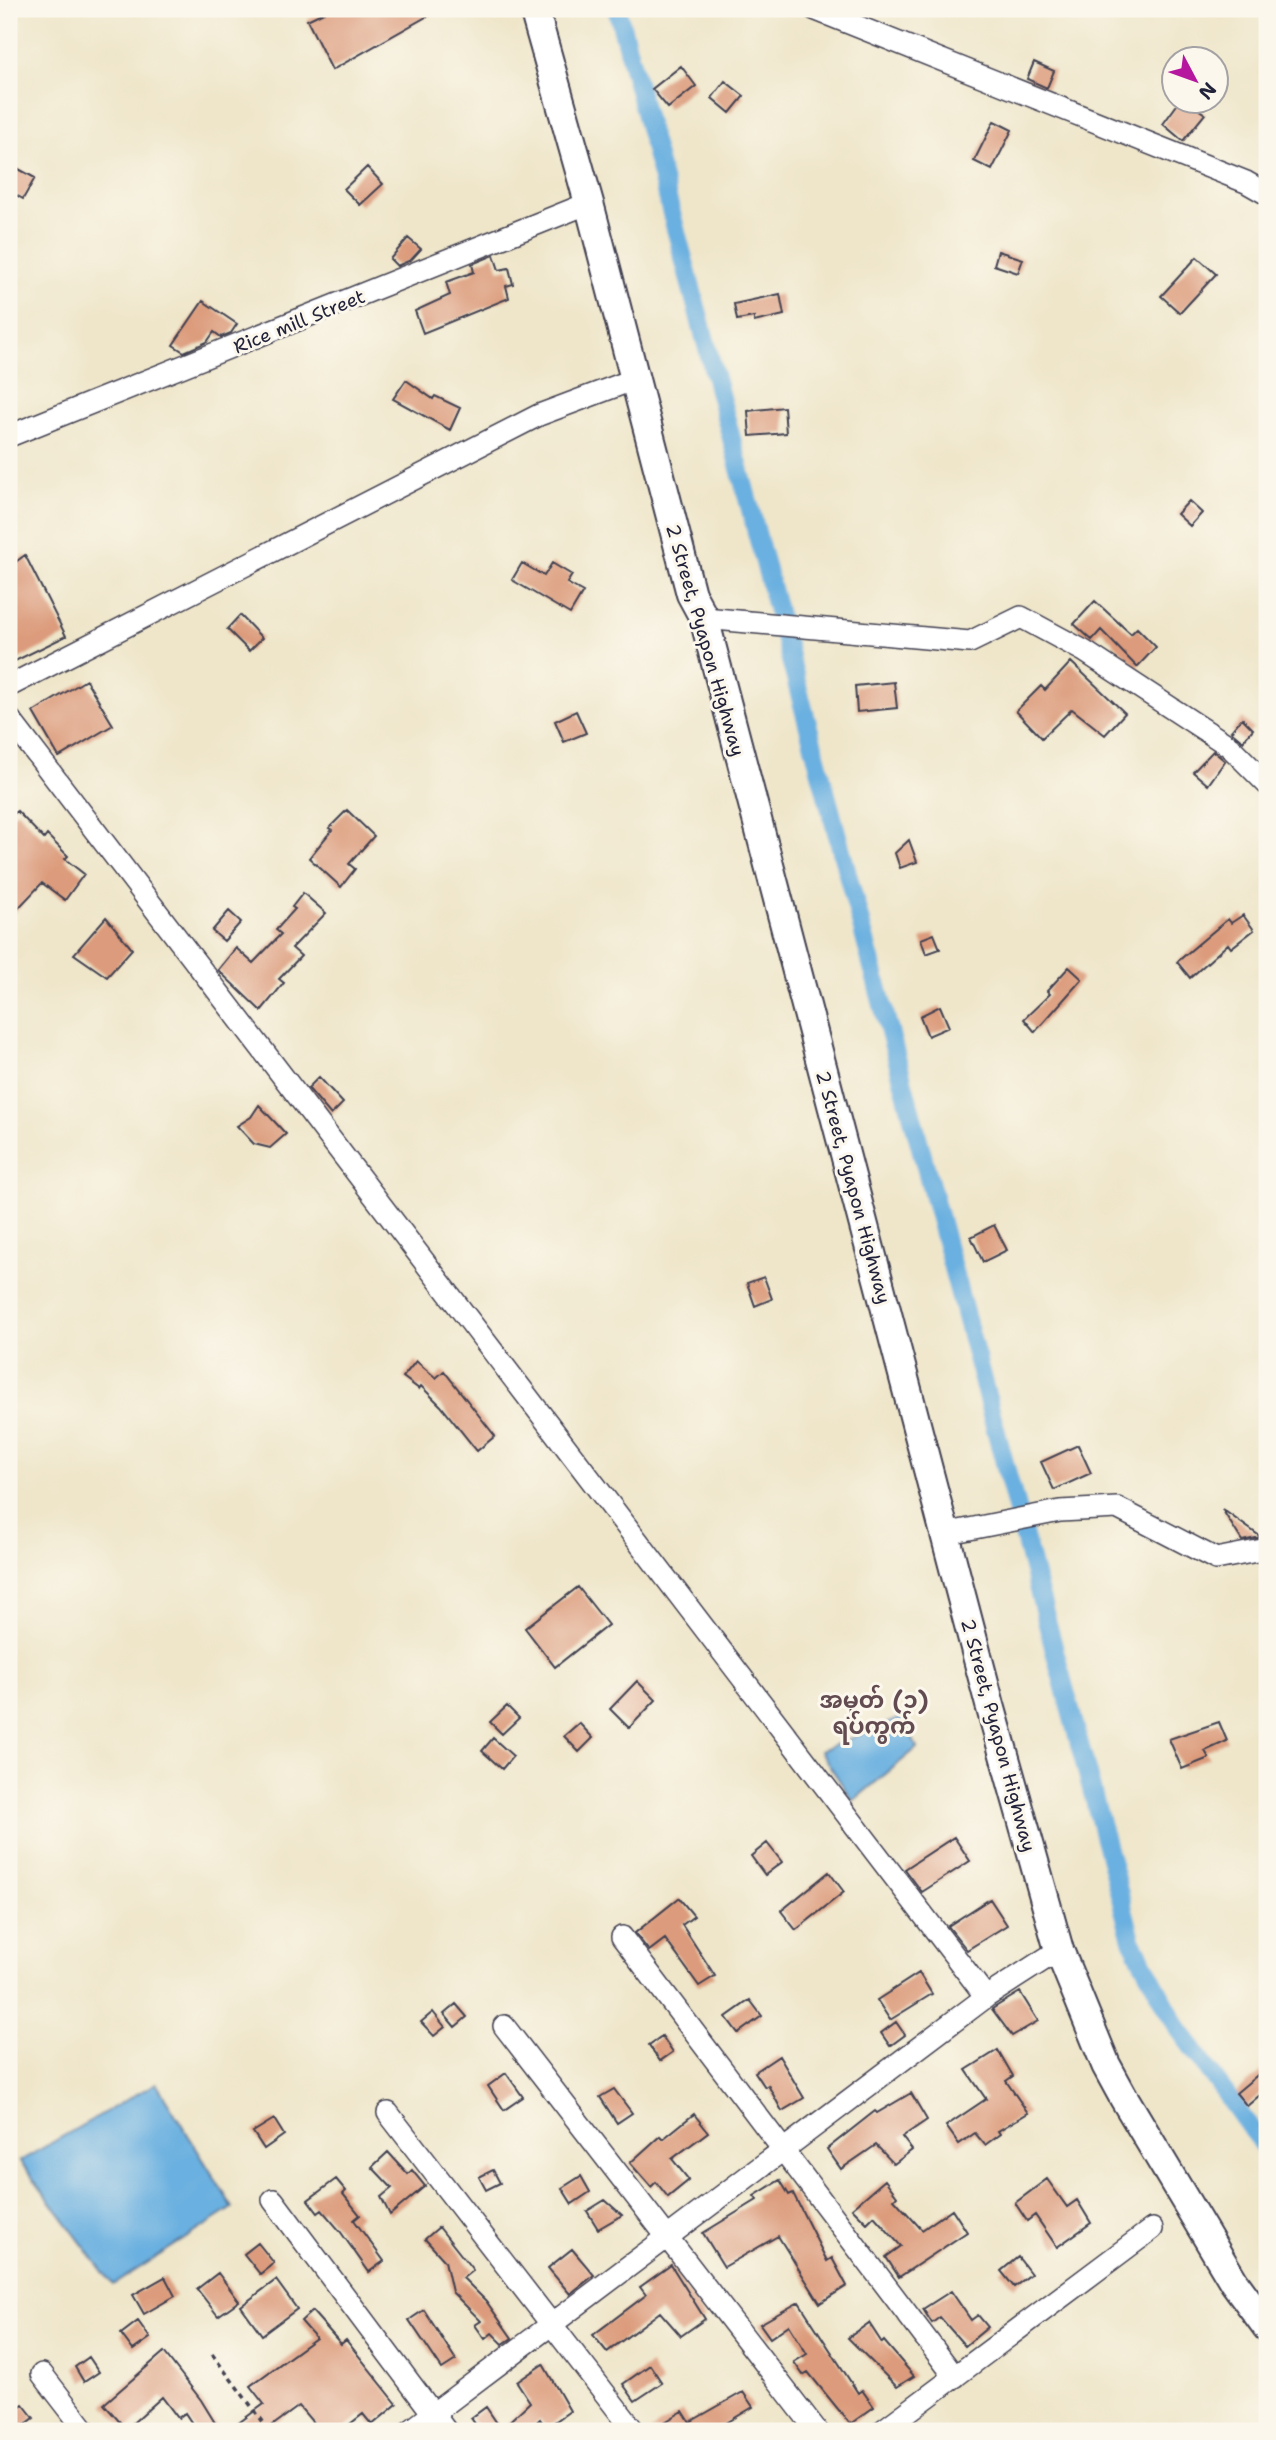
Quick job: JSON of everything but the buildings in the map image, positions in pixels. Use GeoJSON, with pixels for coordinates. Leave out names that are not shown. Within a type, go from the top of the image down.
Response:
{"type":"FeatureCollection","features":[{"type":"Feature","properties":{"kind":"main road","name":"2 Street, Pyapon Highway"},"geometry":{"type":"LineString","coordinates":[[534,9],[589,203],[691,594],[704,618],[944,1534],[1059,1950],[1106,2064],[1124,2098],[1234,2282],[1267,2327]]}},
{"type":"Feature","properties":{"kind":"street"},"geometry":{"type":"LineString","coordinates":[[814,9],[1246,182],[1267,194]]}},
{"type":"Feature","properties":{"kind":"street","name":"Rice mill Street"},"geometry":{"type":"LineString","coordinates":[[9,436],[589,203]]}},
{"type":"Feature","properties":{"kind":"street"},"geometry":{"type":"LineString","coordinates":[[9,686],[539,415],[635,379]]}},
{"type":"Feature","properties":{"kind":"street"},"geometry":{"type":"LineString","coordinates":[[704,618],[970,642],[1021,617],[1084,651],[1229,746],[1267,784]]}},
{"type":"Feature","properties":{"kind":"street"},"geometry":{"type":"LineString","coordinates":[[9,718],[986,1997]]}},
{"type":"Feature","properties":{"kind":"street"},"geometry":{"type":"LineString","coordinates":[[944,1534],[1060,1511],[1117,1508],[1216,1559],[1267,1549]]}},
{"type":"Feature","properties":{"kind":"street"},"geometry":{"type":"LineString","coordinates":[[622,1937],[955,2377]]}},
{"type":"Feature","properties":{"kind":"street"},"geometry":{"type":"LineString","coordinates":[[410,2431],[439,2423],[553,2325],[986,1997],[1059,1950]]}},
{"type":"Feature","properties":{"kind":"street"},"geometry":{"type":"LineString","coordinates":[[505,2026],[817,2431]]}},
{"type":"Feature","properties":{"kind":"street"},"geometry":{"type":"LineString","coordinates":[[388,2113],[634,2431]]}},
{"type":"Feature","properties":{"kind":"street"},"geometry":{"type":"LineString","coordinates":[[273,2200],[439,2423]]}},
{"type":"Feature","properties":{"kind":"street"},"geometry":{"type":"LineString","coordinates":[[882,2431],[1152,2229]]}},
{"type":"Feature","properties":{"kind":"street"},"geometry":{"type":"LineString","coordinates":[[42,2374],[86,2431]]}},
{"type":"Feature","properties":{"kind":"path"},"geometry":{"type":"LineString","coordinates":[[212,2354],[270,2431]]}},
{"type":"Feature","properties":{"kind":"water"},"geometry":{"type":"Polygon","coordinates":[[[903,1717],[917,1748],[853,1801],[820,1751],[903,1717]]]}},
{"type":"Feature","properties":{"kind":"water"},"geometry":{"type":"Polygon","coordinates":[[[156,2083],[233,2208],[113,2285],[20,2161],[156,2083]]]}},
{"type":"Feature","properties":{"kind":"waterway"},"geometry":{"type":"LineString","coordinates":[[617,9],[1132,1941],[1178,2028],[1267,2151]]}},
{"type":"Feature","properties":{"kind":"district","name":"အမှတ် (၁) ရပ်ကွက်"},"geometry":{"type":"Point","coordinates":[874,1713]}}]}
